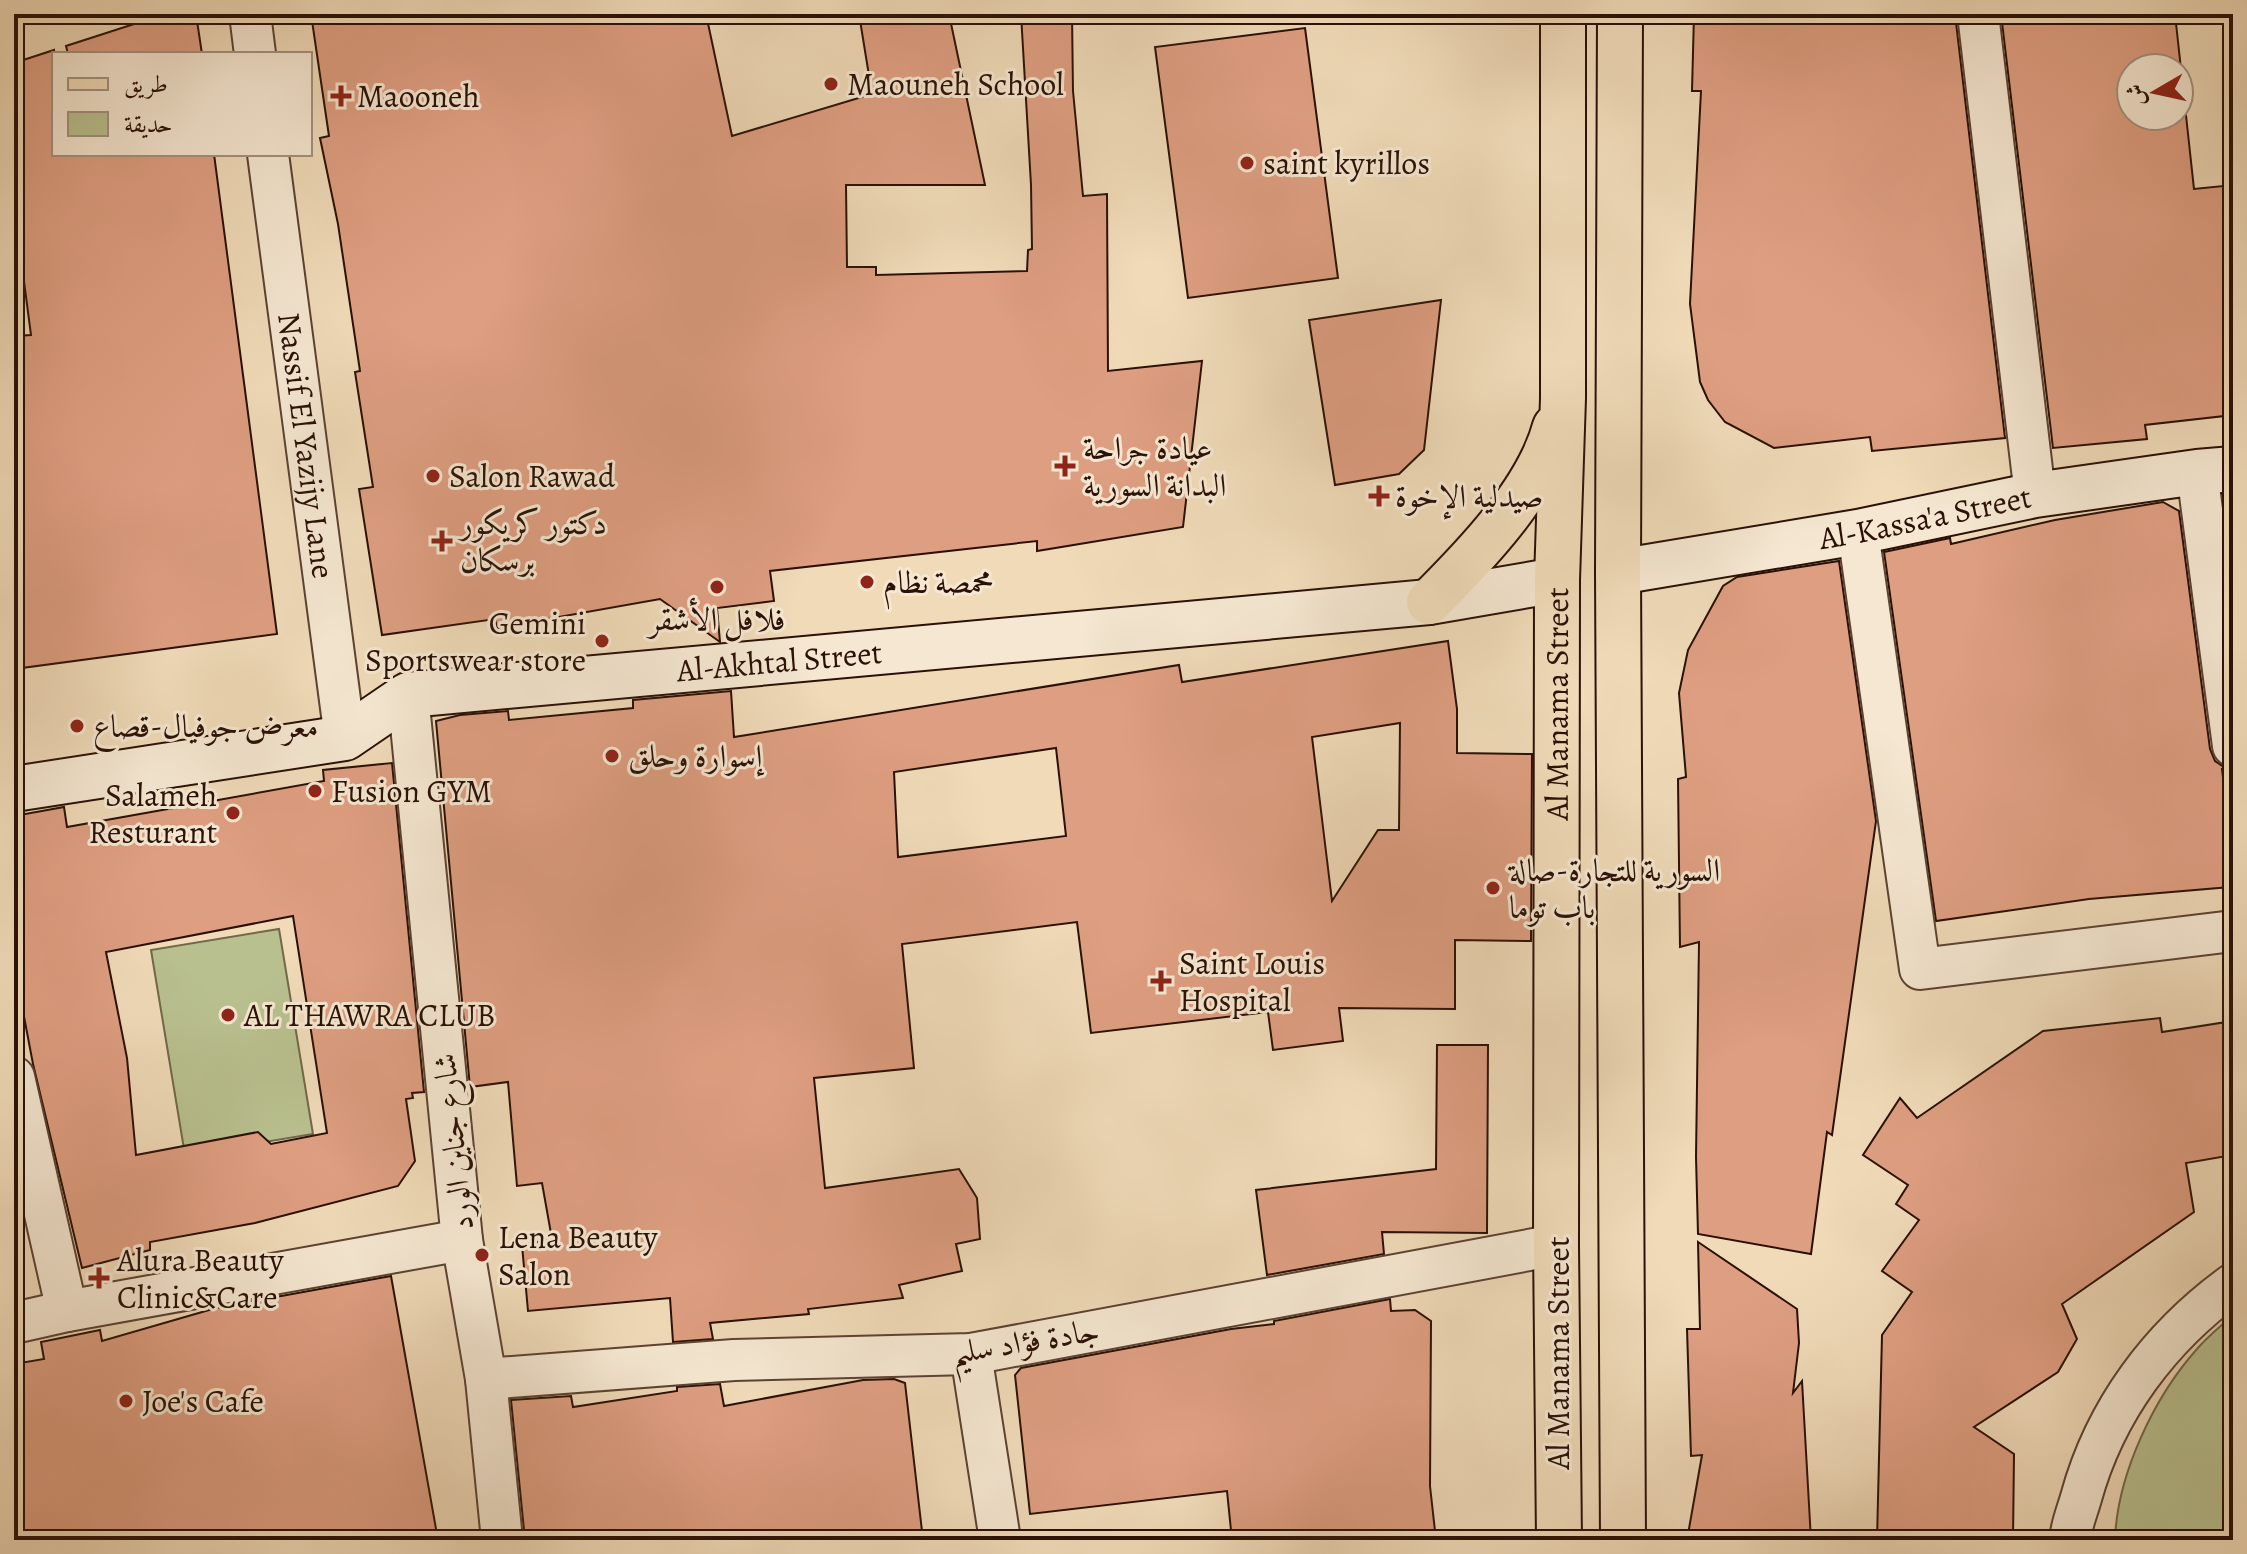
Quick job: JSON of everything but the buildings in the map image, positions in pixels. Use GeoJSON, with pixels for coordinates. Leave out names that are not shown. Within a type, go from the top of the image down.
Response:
{"type":"FeatureCollection","features":[{"type":"Feature","properties":{"kind":"main road","name":"Al Manama Street"},"geometry":{"type":"LineString","coordinates":[[1559,1540],[1557,580],[1563,398],[1563,14]]}},
{"type":"Feature","properties":{"kind":"main road","name":"Al Manama Street"},"geometry":{"type":"LineString","coordinates":[[1620,14],[1618,572],[1623,1540]]}},
{"type":"Feature","properties":{"kind":"main road"},"geometry":{"type":"LineString","coordinates":[[1429,602],[1476,555],[1516,502],[1550,446],[1563,398]]}},
{"type":"Feature","properties":{"kind":"main road","name":"Al-Kassa'a Street"},"geometry":{"type":"LineString","coordinates":[[1618,572],[1858,532],[2035,495],[2215,470]]}},
{"type":"Feature","properties":{"kind":"main road","name":"Al-Akhtal Street"},"geometry":{"type":"LineString","coordinates":[[14,789],[345,738],[408,695],[1429,602],[1557,580]]}},
{"type":"Feature","properties":{"kind":"street"},"geometry":{"type":"LineString","coordinates":[[250,14],[255,52]]}},
{"type":"Feature","properties":{"kind":"street"},"geometry":{"type":"LineString","coordinates":[[1978,14],[2035,495]]}},
{"type":"Feature","properties":{"kind":"street","name":"Nassif El Yazijy Lane"},"geometry":{"type":"LineString","coordinates":[[268,156],[345,738]]}},
{"type":"Feature","properties":{"kind":"street"},"geometry":{"type":"LineString","coordinates":[[2215,470],[2233,746]]}},
{"type":"Feature","properties":{"kind":"street"},"geometry":{"type":"LineString","coordinates":[[1858,532],[1920,969],[2233,931]]}},
{"type":"Feature","properties":{"kind":"street","name":"شارع جناين الورد"},"geometry":{"type":"LineString","coordinates":[[408,695],[462,1240],[486,1379],[502,1540]]}},
{"type":"Feature","properties":{"kind":"street"},"geometry":{"type":"LineString","coordinates":[[14,1077],[67,1311]]}},
{"type":"Feature","properties":{"kind":"street"},"geometry":{"type":"LineString","coordinates":[[14,1323],[462,1240]]}},
{"type":"Feature","properties":{"kind":"street","name":"جادة فؤاد سليم"},"geometry":{"type":"LineString","coordinates":[[486,1379],[734,1360],[971,1354],[1556,1245]]}},
{"type":"Feature","properties":{"kind":"street"},"geometry":{"type":"LineString","coordinates":[[2070,1540],[2089,1469],[2118,1408],[2156,1353],[2203,1305],[2233,1284]]}},
{"type":"Feature","properties":{"kind":"street"},"geometry":{"type":"LineString","coordinates":[[971,1354],[1000,1540]]}},
{"type":"Feature","properties":{"kind":"green space","name":"AL THAWRA CLUB"},"geometry":{"type":"Polygon","coordinates":[[[279,929],[313,1134],[185,1155],[151,950],[279,929]]]}},
{"type":"Feature","properties":{"kind":"green space"},"geometry":{"type":"Polygon","coordinates":[[[2233,1315],[2233,1540],[2115,1540],[2117,1515],[2130,1464],[2153,1413],[2181,1368],[2205,1340],[2233,1315]]]}},
{"type":"Feature","properties":{"kind":"place","name":"Maouneh School"},"geometry":{"type":"Point","coordinates":[831,84]}},
{"type":"Feature","properties":{"kind":"place","name":"Maooneh"},"geometry":{"type":"Point","coordinates":[341,96]}},
{"type":"Feature","properties":{"kind":"place","name":"saint kyrillos"},"geometry":{"type":"Point","coordinates":[1247,163]}},
{"type":"Feature","properties":{"kind":"place","name":"عيادة جراحة البدانة السورية"},"geometry":{"type":"Point","coordinates":[1065,466]}},
{"type":"Feature","properties":{"kind":"place","name":"Salon Rawad"},"geometry":{"type":"Point","coordinates":[433,476]}},
{"type":"Feature","properties":{"kind":"place","name":"صيدلية الإخوة"},"geometry":{"type":"Point","coordinates":[1379,496]}},
{"type":"Feature","properties":{"kind":"place","name":"دكتور كريكور برسكان"},"geometry":{"type":"Point","coordinates":[442,541]}},
{"type":"Feature","properties":{"kind":"place","name":"محمصة نظام"},"geometry":{"type":"Point","coordinates":[867,582]}},
{"type":"Feature","properties":{"kind":"place","name":"فلافل الأشقر"},"geometry":{"type":"Point","coordinates":[717,587]}},
{"type":"Feature","properties":{"kind":"place","name":"Gemini Sportswear store"},"geometry":{"type":"Point","coordinates":[602,641]}},
{"type":"Feature","properties":{"kind":"place","name":"معرض جوفيال-قصاع"},"geometry":{"type":"Point","coordinates":[77,726]}},
{"type":"Feature","properties":{"kind":"place","name":"إسوارة وحلق"},"geometry":{"type":"Point","coordinates":[612,756]}},
{"type":"Feature","properties":{"kind":"place","name":"Fusion GYM"},"geometry":{"type":"Point","coordinates":[315,791]}},
{"type":"Feature","properties":{"kind":"place","name":"Salameh Resturant"},"geometry":{"type":"Point","coordinates":[233,813]}},
{"type":"Feature","properties":{"kind":"place","name":"السورية للتجارة-صالة باب توما"},"geometry":{"type":"Point","coordinates":[1493,888]}},
{"type":"Feature","properties":{"kind":"place","name":"Saint Louis Hospital"},"geometry":{"type":"Point","coordinates":[1161,981]}},
{"type":"Feature","properties":{"kind":"place","name":"AL THAWRA CLUB"},"geometry":{"type":"Point","coordinates":[228,1015]}},
{"type":"Feature","properties":{"kind":"place","name":"Lena Beauty Salon"},"geometry":{"type":"Point","coordinates":[482,1255]}},
{"type":"Feature","properties":{"kind":"place","name":"Alura Beauty Clinic&Care"},"geometry":{"type":"Point","coordinates":[99,1278]}},
{"type":"Feature","properties":{"kind":"place","name":"Joe's Cafe"},"geometry":{"type":"Point","coordinates":[126,1401]}}]}
